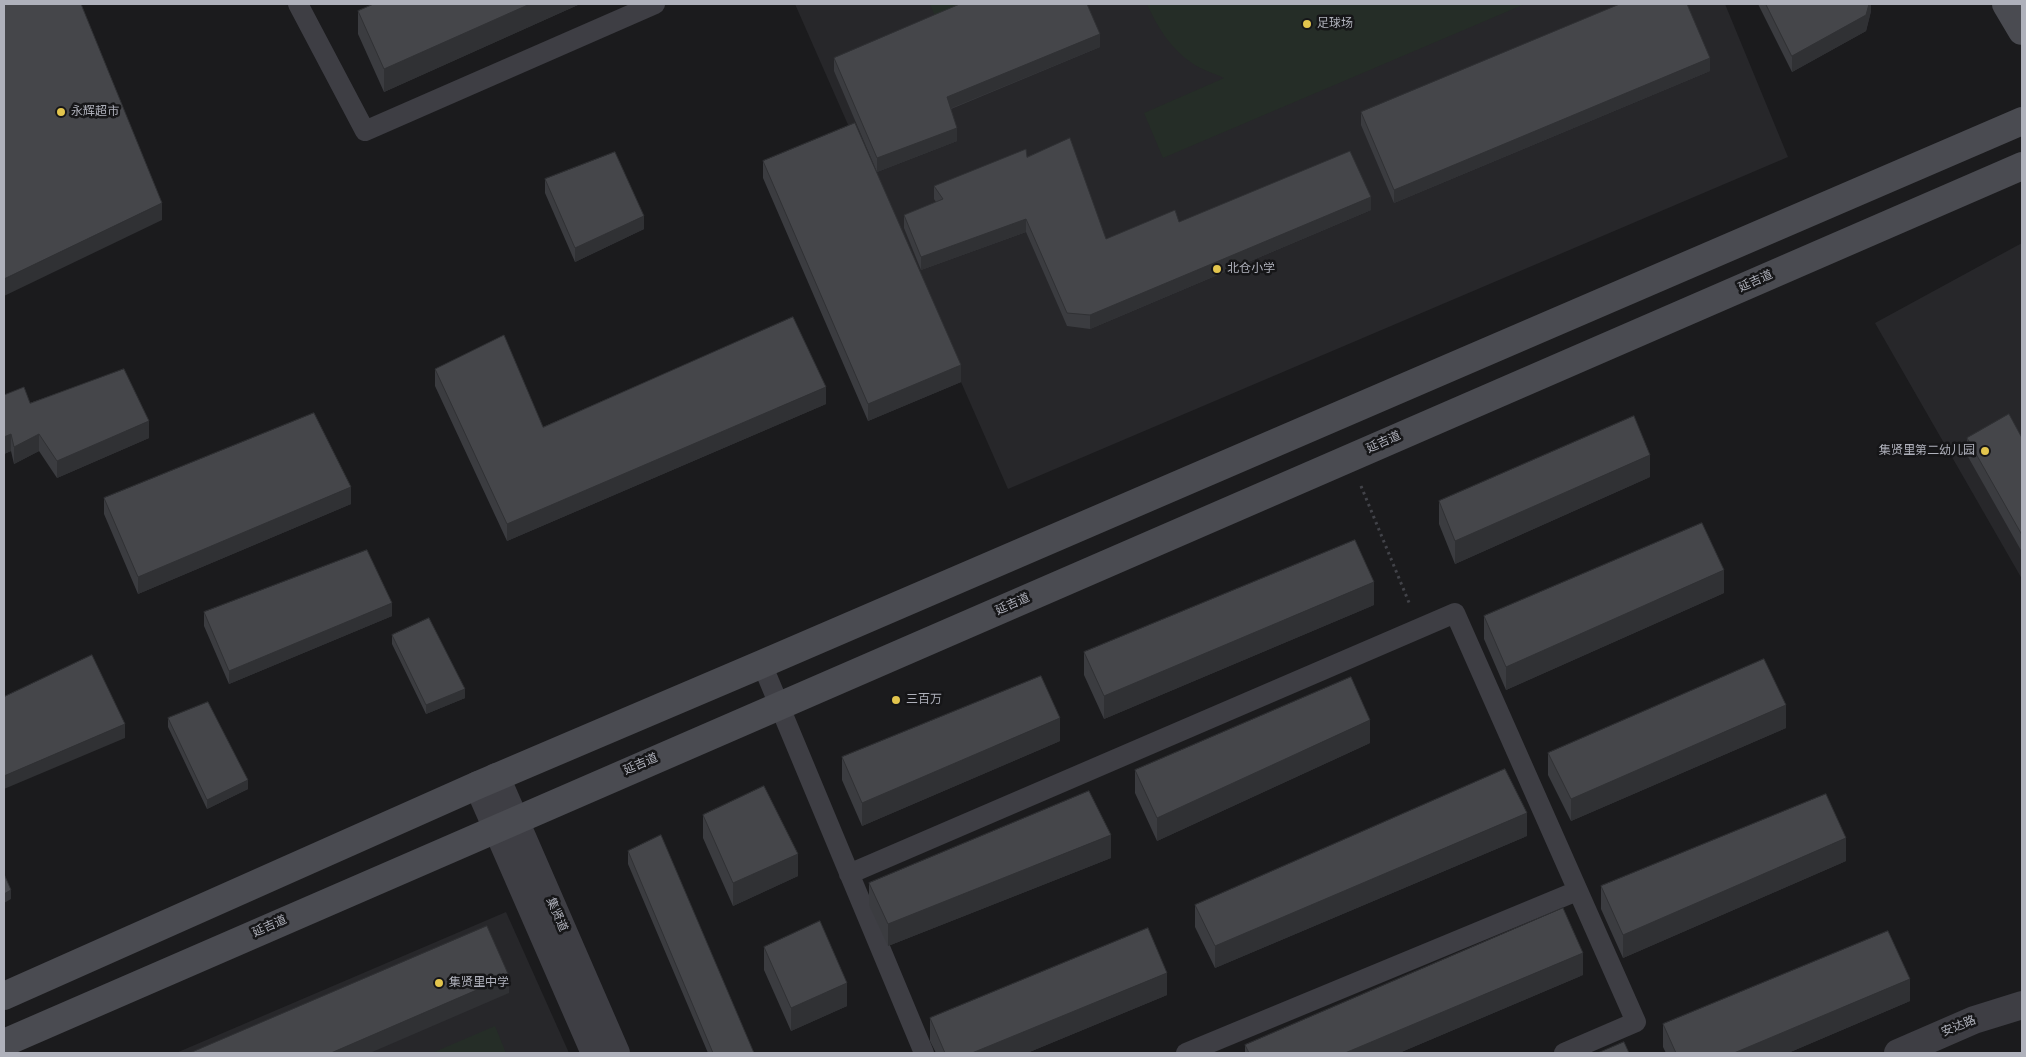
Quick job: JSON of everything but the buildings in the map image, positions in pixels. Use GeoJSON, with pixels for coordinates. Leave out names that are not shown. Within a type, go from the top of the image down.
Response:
{"type":"FeatureCollection","features":[{"type":"Feature","properties":{"kind":"main road"},"geometry":{"type":"LineString","coordinates":[[2006,4],[2022,31]]}},
{"type":"Feature","properties":{"kind":"main road"},"geometry":{"type":"LineString","coordinates":[[4,996],[487,781],[2022,121]]}},
{"type":"Feature","properties":{"kind":"main road","name":"延吉道"},"geometry":{"type":"LineString","coordinates":[[4,1043],[2022,166]]}},
{"type":"Feature","properties":{"kind":"street","name":"集贤道"},"geometry":{"type":"LineString","coordinates":[[487,781],[616,1053]]}},
{"type":"Feature","properties":{"kind":"street","name":"集贤道"},"geometry":{"type":"LineString","coordinates":[[506,824],[595,1053]]}},
{"type":"Feature","properties":{"kind":"street","name":"安达路"},"geometry":{"type":"LineString","coordinates":[[1898,1053],[1974,1020],[2022,1006]]}},
{"type":"Feature","properties":{"kind":"street","name":"安达路"},"geometry":{"type":"LineString","coordinates":[[1940,1053],[1980,1036],[2022,1006]]}},
{"type":"Feature","properties":{"kind":"lane"},"geometry":{"type":"LineString","coordinates":[[298,4],[365,131],[655,4]]}},
{"type":"Feature","properties":{"kind":"lane"},"geometry":{"type":"LineString","coordinates":[[850,874],[1455,613],[1636,1022],[1564,1053]]}},
{"type":"Feature","properties":{"kind":"lane"},"geometry":{"type":"LineString","coordinates":[[762,664],[924,1053]]}},
{"type":"Feature","properties":{"kind":"lane"},"geometry":{"type":"LineString","coordinates":[[1186,1053],[1226,1046],[1577,891]]}},
{"type":"Feature","properties":{"kind":"path"},"geometry":{"type":"LineString","coordinates":[[1349,458],[1420,628]]}},
{"type":"Feature","properties":{"kind":"shaded area","name":"北仓小学"},"geometry":{"type":"Polygon","coordinates":[[[795,4],[1725,4],[1788,157],[1008,489],[795,4]]]}},
{"type":"Feature","properties":{"kind":"shaded area"},"geometry":{"type":"Polygon","coordinates":[[[930,4],[978,4],[937,21],[930,4]]]}},
{"type":"Feature","properties":{"kind":"shaded area"},"geometry":{"type":"Polygon","coordinates":[[[1147,4],[1525,4],[1163,158],[1144,113],[1224,78],[1203,70],[1184,57],[1160,29],[1147,4]]]}},
{"type":"Feature","properties":{"kind":"shaded area","name":"集贤里第二幼儿园"},"geometry":{"type":"Polygon","coordinates":[[[2022,243],[2022,579],[1875,323],[2022,243]]]}},
{"type":"Feature","properties":{"kind":"shaded area","name":"集贤里中学"},"geometry":{"type":"Polygon","coordinates":[[[506,912],[569,1053],[176,1053],[506,912]]]}},
{"type":"Feature","properties":{"kind":"shaded area"},"geometry":{"type":"Polygon","coordinates":[[[495,1026],[506,1053],[432,1053],[495,1026]]]}},
{"type":"Feature","properties":{"kind":"place","name":"足球场"},"geometry":{"type":"Point","coordinates":[1307,24]}},
{"type":"Feature","properties":{"kind":"place","name":"永辉超市"},"geometry":{"type":"Point","coordinates":[61,112]}},
{"type":"Feature","properties":{"kind":"place","name":"北仓小学"},"geometry":{"type":"Point","coordinates":[1217,269]}},
{"type":"Feature","properties":{"kind":"place","name":"集贤里第二幼儿园"},"geometry":{"type":"Point","coordinates":[1985,451]}},
{"type":"Feature","properties":{"kind":"place","name":"三百万"},"geometry":{"type":"Point","coordinates":[896,700]}},
{"type":"Feature","properties":{"kind":"place","name":"集贤里中学"},"geometry":{"type":"Point","coordinates":[439,983]}}]}
